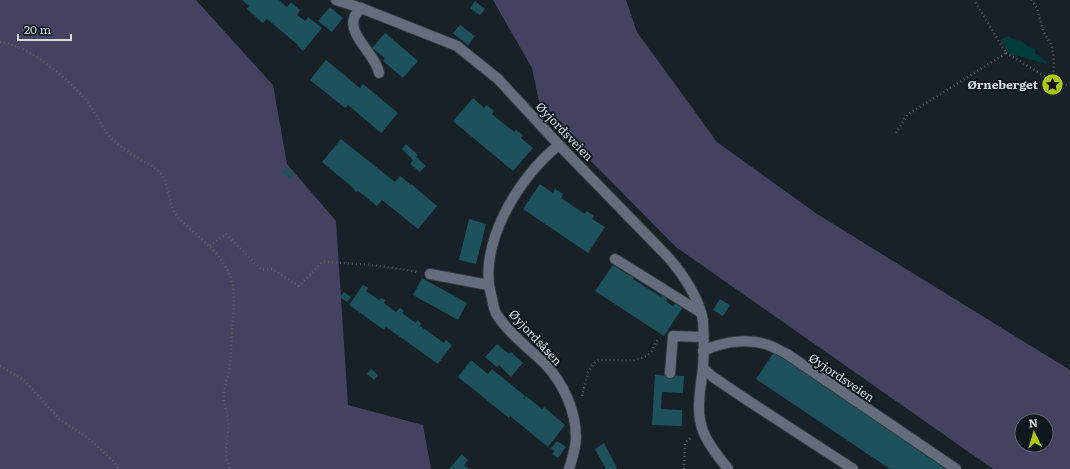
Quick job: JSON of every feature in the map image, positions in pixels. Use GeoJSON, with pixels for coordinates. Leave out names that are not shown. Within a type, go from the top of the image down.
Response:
{"type":"FeatureCollection","features":[{"type":"Feature","properties":{"kind":"street","name":"Øyjordsveien"},"geometry":{"type":"LineString","coordinates":[[336,0],[362,8],[457,46],[498,79],[559,145],[668,257],[684,276],[697,302],[703,320],[703,368],[698,413],[703,431],[715,453],[728,469]]}},
{"type":"Feature","properties":{"kind":"street"},"geometry":{"type":"LineString","coordinates":[[362,8],[354,17],[353,25],[356,34],[378,67],[379,73]]}},
{"type":"Feature","properties":{"kind":"street","name":"Øyjordsåsen"},"geometry":{"type":"LineString","coordinates":[[559,145],[551,151],[526,179],[504,214],[494,238],[488,285],[496,314],[516,338],[547,367],[564,390],[575,423],[576,437],[574,454],[569,469]]}},
{"type":"Feature","properties":{"kind":"street"},"geometry":{"type":"LineString","coordinates":[[615,259],[700,312]]}},
{"type":"Feature","properties":{"kind":"street"},"geometry":{"type":"LineString","coordinates":[[430,274],[488,285]]}},
{"type":"Feature","properties":{"kind":"street"},"geometry":{"type":"LineString","coordinates":[[670,373],[674,336],[703,337]]}},
{"type":"Feature","properties":{"kind":"street","name":"Øyjordsveien"},"geometry":{"type":"LineString","coordinates":[[703,352],[720,344],[735,342],[763,343],[773,347],[787,354],[956,469]]}},
{"type":"Feature","properties":{"kind":"street"},"geometry":{"type":"LineString","coordinates":[[703,368],[713,377],[852,469]]}},
{"type":"Feature","properties":{"kind":"path"},"geometry":{"type":"LineString","coordinates":[[974,0],[1006,53],[1053,81],[1070,86]]}},
{"type":"Feature","properties":{"kind":"path"},"geometry":{"type":"LineString","coordinates":[[1031,0],[1037,8],[1043,31],[1052,46],[1054,61],[1053,81]]}},
{"type":"Feature","properties":{"kind":"path"},"geometry":{"type":"LineString","coordinates":[[0,42],[20,47],[36,56],[80,92],[93,110],[105,131],[134,156],[155,168],[162,176],[176,215],[184,225],[210,246],[226,267],[231,277],[234,302],[232,353],[224,392],[228,424],[225,452],[227,463],[231,469]]}},
{"type":"Feature","properties":{"kind":"path"},"geometry":{"type":"LineString","coordinates":[[896,133],[906,115],[1006,53]]}},
{"type":"Feature","properties":{"kind":"path"},"geometry":{"type":"LineString","coordinates":[[210,246],[226,234],[262,270],[272,269],[299,286],[322,262],[398,268],[430,274]]}},
{"type":"Feature","properties":{"kind":"path"},"geometry":{"type":"LineString","coordinates":[[581,403],[588,372],[596,362],[612,359],[638,359],[649,354],[654,347],[656,340],[674,336]]}},
{"type":"Feature","properties":{"kind":"path"},"geometry":{"type":"LineString","coordinates":[[0,366],[24,380],[59,418],[92,440],[119,469]]}},
{"type":"Feature","properties":{"kind":"path"},"geometry":{"type":"LineString","coordinates":[[684,469],[685,442],[703,431]]}},
{"type":"Feature","properties":{"kind":"shaded area"},"geometry":{"type":"Polygon","coordinates":[[[0,0],[196,0],[273,85],[287,164],[336,221],[348,405],[423,425],[431,469],[0,469],[0,0]]]}},
{"type":"Feature","properties":{"kind":"shaded area"},"geometry":{"type":"Polygon","coordinates":[[[493,0],[626,0],[637,32],[717,142],[817,214],[1070,370],[1070,469],[993,469],[676,247],[541,111],[532,68],[493,0]]]}},
{"type":"Feature","properties":{"kind":"shaded area"},"geometry":{"type":"Polygon","coordinates":[[[1009,36],[1035,49],[1035,53],[1047,62],[1046,64],[1019,56],[1010,56],[1005,46],[1001,42],[1001,39],[1009,36]]]}},
{"type":"Feature","properties":{"kind":"building"},"geometry":{"type":"Polygon","coordinates":[[[242,0],[279,0],[287,7],[291,2],[300,10],[297,15],[305,21],[308,17],[322,28],[303,51],[267,19],[263,23],[247,9],[249,6],[242,0]]]}},
{"type":"Feature","properties":{"kind":"building"},"geometry":{"type":"Polygon","coordinates":[[[475,1],[485,9],[480,15],[470,8],[475,1]]]}},
{"type":"Feature","properties":{"kind":"building"},"geometry":{"type":"Polygon","coordinates":[[[330,7],[343,18],[332,32],[318,21],[330,7]]]}},
{"type":"Feature","properties":{"kind":"building"},"geometry":{"type":"Polygon","coordinates":[[[460,25],[475,36],[468,45],[453,33],[460,25]]]}},
{"type":"Feature","properties":{"kind":"building"},"geometry":{"type":"Polygon","coordinates":[[[385,33],[418,61],[403,78],[383,61],[385,58],[372,48],[385,33]]]}},
{"type":"Feature","properties":{"kind":"building"},"geometry":{"type":"Polygon","coordinates":[[[326,60],[360,88],[363,84],[398,113],[381,133],[348,105],[345,108],[310,80],[326,60]]]}},
{"type":"Feature","properties":{"kind":"building"},"geometry":{"type":"Polygon","coordinates":[[[473,98],[484,108],[487,105],[494,111],[492,114],[514,132],[516,130],[523,135],[521,138],[533,148],[513,171],[453,121],[473,98]]]}},
{"type":"Feature","properties":{"kind":"building"},"geometry":{"type":"Polygon","coordinates":[[[341,139],[395,182],[400,176],[437,206],[418,229],[382,200],[377,206],[358,191],[356,192],[322,162],[341,139]]]}},
{"type":"Feature","properties":{"kind":"building"},"geometry":{"type":"Polygon","coordinates":[[[406,144],[418,155],[416,157],[426,166],[420,172],[410,164],[413,160],[402,149],[406,144]]]}},
{"type":"Feature","properties":{"kind":"building"},"geometry":{"type":"Polygon","coordinates":[[[286,168],[294,173],[290,179],[282,173],[286,168]]]}},
{"type":"Feature","properties":{"kind":"building"},"geometry":{"type":"Polygon","coordinates":[[[540,184],[553,193],[555,189],[563,194],[561,198],[585,214],[587,211],[594,216],[592,219],[605,227],[588,253],[523,209],[540,184]]]}},
{"type":"Feature","properties":{"kind":"building"},"geometry":{"type":"Polygon","coordinates":[[[469,219],[486,224],[476,264],[459,260],[469,219]]]}},
{"type":"Feature","properties":{"kind":"building"},"geometry":{"type":"Polygon","coordinates":[[[613,265],[628,275],[630,273],[634,276],[633,279],[661,297],[662,294],[667,298],[666,301],[673,306],[676,302],[683,307],[664,336],[595,291],[613,265]]]}},
{"type":"Feature","properties":{"kind":"building"},"geometry":{"type":"Polygon","coordinates":[[[422,278],[467,303],[458,320],[413,295],[422,278]]]}},
{"type":"Feature","properties":{"kind":"building"},"geometry":{"type":"Polygon","coordinates":[[[363,285],[368,288],[366,291],[379,300],[381,298],[385,300],[384,303],[396,312],[400,308],[404,311],[402,313],[416,323],[417,320],[421,323],[420,326],[444,343],[446,340],[452,345],[438,364],[386,327],[384,330],[349,305],[363,285]]]}},
{"type":"Feature","properties":{"kind":"building"},"geometry":{"type":"Polygon","coordinates":[[[344,292],[351,297],[347,302],[340,297],[344,292]]]}},
{"type":"Feature","properties":{"kind":"building"},"geometry":{"type":"Polygon","coordinates":[[[720,299],[730,305],[723,316],[713,310],[720,299]]]}},
{"type":"Feature","properties":{"kind":"building"},"geometry":{"type":"Polygon","coordinates":[[[497,344],[509,354],[511,352],[523,363],[511,377],[499,365],[497,367],[485,357],[497,344]]]}},
{"type":"Feature","properties":{"kind":"building"},"geometry":{"type":"Polygon","coordinates":[[[774,352],[948,469],[890,469],[756,379],[774,352]]]}},
{"type":"Feature","properties":{"kind":"building"},"geometry":{"type":"Polygon","coordinates":[[[471,360],[488,374],[492,369],[525,396],[523,399],[526,396],[542,409],[544,407],[565,425],[548,447],[458,377],[471,360]]]}},
{"type":"Feature","properties":{"kind":"building"},"geometry":{"type":"Polygon","coordinates":[[[371,369],[378,375],[374,380],[367,374],[371,369]]]}},
{"type":"Feature","properties":{"kind":"building"},"geometry":{"type":"Polygon","coordinates":[[[655,375],[684,376],[683,393],[662,392],[661,409],[682,410],[682,426],[652,425],[655,375]]]}},
{"type":"Feature","properties":{"kind":"building"},"geometry":{"type":"Polygon","coordinates":[[[557,441],[566,447],[558,458],[552,454],[555,451],[551,448],[557,441]]]}},
{"type":"Feature","properties":{"kind":"building"},"geometry":{"type":"Polygon","coordinates":[[[604,443],[617,469],[606,469],[595,449],[604,443]]]}},
{"type":"Feature","properties":{"kind":"building"},"geometry":{"type":"Polygon","coordinates":[[[462,454],[468,460],[464,465],[469,469],[449,469],[462,454]]]}},
{"type":"Feature","properties":{"kind":"place","name":"Ørneberget"},"geometry":{"type":"Point","coordinates":[1053,84]}}]}
